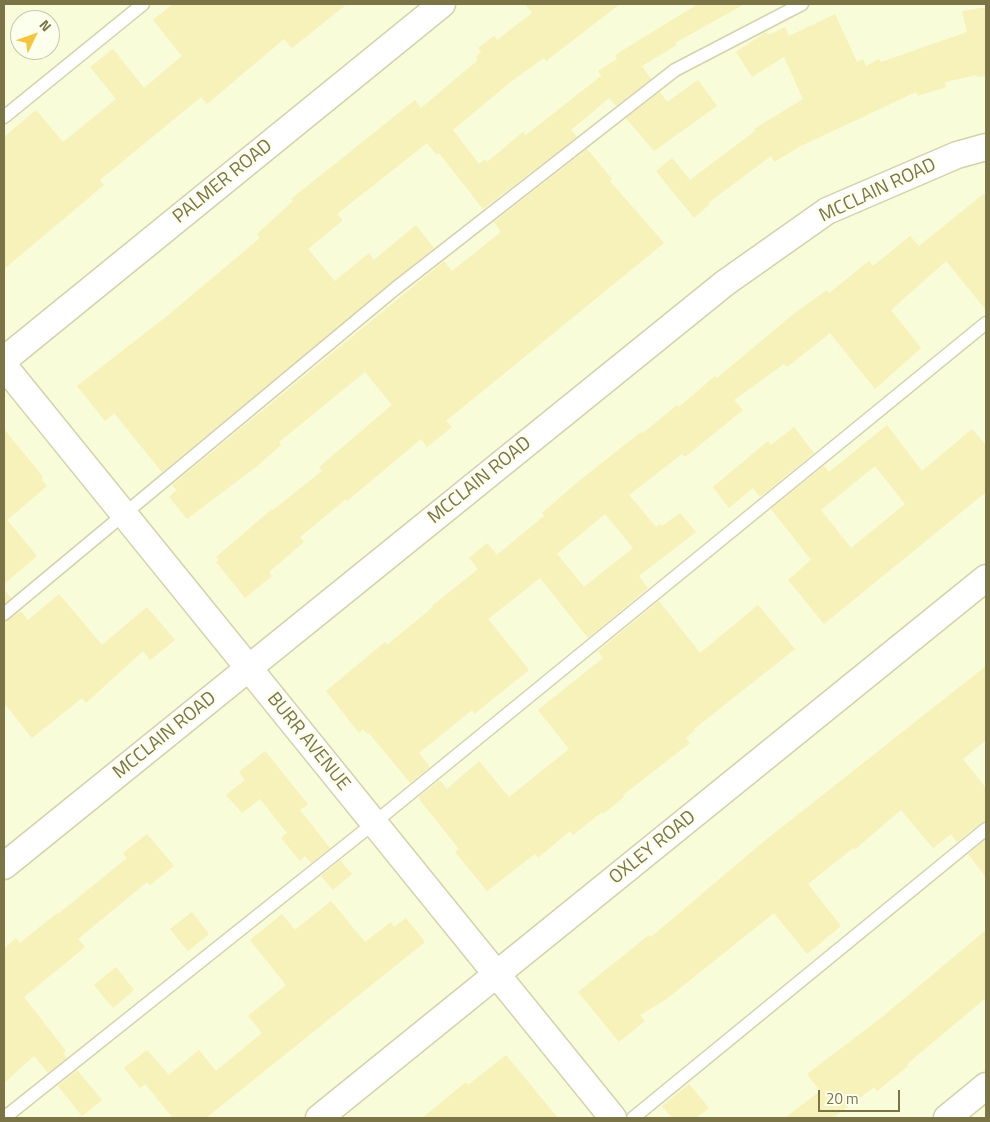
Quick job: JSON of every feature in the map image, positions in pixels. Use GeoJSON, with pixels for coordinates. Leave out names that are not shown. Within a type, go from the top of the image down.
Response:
{"type":"FeatureCollection","features":[{"type":"Feature","properties":{"kind":"street","name":"PALMER ROAD"},"geometry":{"type":"LineString","coordinates":[[4,360],[442,4]]}},
{"type":"Feature","properties":{"kind":"street","name":"MCCLAIN ROAD"},"geometry":{"type":"LineString","coordinates":[[4,866],[725,283],[827,211],[957,154],[985,149]]}},
{"type":"Feature","properties":{"kind":"street","name":"BURR AVENUE"},"geometry":{"type":"LineString","coordinates":[[4,366],[613,1118]]}},
{"type":"Feature","properties":{"kind":"street","name":"OXLEY ROAD"},"geometry":{"type":"LineString","coordinates":[[319,1118],[986,578]]}},
{"type":"Feature","properties":{"kind":"street"},"geometry":{"type":"LineString","coordinates":[[947,1118],[986,1086]]}},
{"type":"Feature","properties":{"kind":"lane"},"geometry":{"type":"LineString","coordinates":[[4,117],[143,4]]}},
{"type":"Feature","properties":{"kind":"lane"},"geometry":{"type":"LineString","coordinates":[[4,614],[396,288],[675,70],[802,4]]}},
{"type":"Feature","properties":{"kind":"lane"},"geometry":{"type":"LineString","coordinates":[[4,1118],[374,824],[986,323]]}},
{"type":"Feature","properties":{"kind":"lane"},"geometry":{"type":"LineString","coordinates":[[633,1118],[986,829]]}},
{"type":"Feature","properties":{"kind":"shaded area"},"geometry":{"type":"Polygon","coordinates":[[[4,4],[986,4],[986,1118],[4,1118],[4,4]]]}},
{"type":"Feature","properties":{"kind":"building"},"geometry":{"type":"Polygon","coordinates":[[[173,4],[347,4],[292,48],[284,39],[207,104],[201,97],[100,180],[104,185],[4,269],[4,137],[36,110],[63,142],[116,99],[90,67],[113,49],[144,88],[182,56],[153,20],[173,4]]]}},
{"type":"Feature","properties":{"kind":"building"},"geometry":{"type":"Polygon","coordinates":[[[525,4],[620,4],[546,61],[544,58],[513,80],[453,130],[479,164],[485,159],[487,162],[523,132],[526,135],[601,76],[598,71],[617,59],[615,55],[698,4],[745,4],[675,43],[677,45],[642,66],[651,79],[616,106],[609,98],[571,130],[577,137],[483,209],[439,153],[436,154],[427,143],[337,214],[343,220],[308,249],[335,281],[369,253],[374,260],[416,225],[434,248],[162,472],[114,413],[105,421],[77,386],[167,316],[260,238],[257,234],[293,201],[291,199],[415,100],[421,108],[478,60],[476,57],[481,52],[478,48],[494,36],[497,40],[532,13],[525,4]]]}},
{"type":"Feature","properties":{"kind":"building"},"geometry":{"type":"Polygon","coordinates":[[[986,7],[986,76],[977,77],[976,75],[945,82],[946,87],[918,96],[916,92],[799,147],[774,162],[771,156],[708,203],[710,204],[694,218],[656,171],[672,158],[690,180],[755,131],[754,129],[803,99],[784,57],[752,77],[736,52],[766,32],[768,35],[785,27],[789,36],[835,14],[857,62],[863,59],[866,66],[879,59],[881,62],[967,32],[962,11],[986,7]]]}},
{"type":"Feature","properties":{"kind":"building"},"geometry":{"type":"Polygon","coordinates":[[[698,80],[717,106],[654,151],[626,118],[660,92],[667,102],[698,80]]]}},
{"type":"Feature","properties":{"kind":"building"},"geometry":{"type":"Polygon","coordinates":[[[587,149],[612,179],[610,181],[664,243],[446,421],[452,427],[427,447],[421,439],[347,501],[346,499],[300,537],[304,542],[269,572],[272,576],[245,598],[216,562],[219,560],[216,557],[272,509],[322,471],[319,467],[392,405],[365,372],[279,442],[281,445],[256,467],[187,519],[169,497],[177,490],[172,485],[444,261],[452,271],[501,232],[494,222],[587,149]]]}},
{"type":"Feature","properties":{"kind":"building"},"geometry":{"type":"Polygon","coordinates":[[[986,192],[986,310],[946,261],[891,310],[921,348],[875,389],[830,333],[787,367],[784,364],[734,400],[743,410],[685,457],[682,454],[629,495],[656,527],[660,524],[662,526],[680,513],[696,532],[639,576],[648,588],[588,638],[540,578],[488,619],[529,670],[474,714],[472,710],[419,753],[430,767],[410,783],[369,733],[363,729],[359,733],[326,691],[385,642],[387,645],[478,569],[469,558],[487,543],[497,555],[544,516],[542,513],[579,481],[677,405],[679,407],[715,376],[717,378],[796,312],[827,290],[829,293],[869,261],[873,266],[910,236],[919,246],[986,192]],[[605,514],[557,554],[584,587],[633,548],[605,514]]]}},
{"type":"Feature","properties":{"kind":"building"},"geometry":{"type":"Polygon","coordinates":[[[887,425],[922,471],[972,429],[986,445],[986,492],[824,624],[788,580],[811,560],[771,509],[824,466],[829,472],[887,425]],[[875,466],[821,510],[851,548],[905,504],[875,466]]]}},
{"type":"Feature","properties":{"kind":"building"},"geometry":{"type":"Polygon","coordinates":[[[794,427],[814,453],[760,497],[753,488],[729,508],[713,487],[768,441],[771,445],[794,427]]]}},
{"type":"Feature","properties":{"kind":"building"},"geometry":{"type":"Polygon","coordinates":[[[4,429],[43,477],[41,479],[47,486],[7,520],[37,556],[4,584],[4,429]]]}},
{"type":"Feature","properties":{"kind":"building"},"geometry":{"type":"Polygon","coordinates":[[[4,589],[11,598],[4,604],[4,589]]]}},
{"type":"Feature","properties":{"kind":"building"},"geometry":{"type":"Polygon","coordinates":[[[59,594],[102,645],[147,607],[175,640],[150,660],[143,651],[86,703],[82,698],[32,738],[4,703],[4,622],[21,611],[28,620],[59,594]]]}},
{"type":"Feature","properties":{"kind":"building"},"geometry":{"type":"Polygon","coordinates":[[[659,601],[700,653],[758,605],[795,649],[694,729],[686,738],[690,743],[623,795],[624,797],[603,814],[602,812],[573,835],[570,831],[538,858],[535,854],[487,891],[455,852],[459,849],[419,799],[420,796],[440,780],[447,789],[479,761],[509,797],[569,749],[538,710],[603,658],[598,651],[659,601]]]}},
{"type":"Feature","properties":{"kind":"building"},"geometry":{"type":"Polygon","coordinates":[[[986,666],[986,740],[963,759],[986,788],[986,821],[957,842],[951,834],[933,848],[901,810],[854,850],[853,848],[808,884],[841,926],[807,954],[774,913],[665,1000],[640,1015],[645,1021],[619,1042],[578,992],[649,935],[651,937],[762,843],[986,666]]]}},
{"type":"Feature","properties":{"kind":"building"},"geometry":{"type":"Polygon","coordinates":[[[265,751],[308,804],[300,810],[330,848],[311,863],[305,856],[300,861],[281,838],[287,833],[260,799],[242,813],[226,795],[245,780],[239,772],[265,751]]]}},
{"type":"Feature","properties":{"kind":"building"},"geometry":{"type":"Polygon","coordinates":[[[147,834],[174,866],[150,885],[147,882],[78,939],[85,947],[24,997],[66,1051],[63,1053],[67,1058],[48,1073],[34,1056],[4,1083],[4,949],[16,938],[20,943],[58,914],[127,858],[123,853],[147,834]]]}},
{"type":"Feature","properties":{"kind":"building"},"geometry":{"type":"Polygon","coordinates":[[[986,839],[986,877],[968,854],[986,839]]]}},
{"type":"Feature","properties":{"kind":"building"},"geometry":{"type":"Polygon","coordinates":[[[340,860],[352,874],[333,890],[321,876],[340,860]]]}},
{"type":"Feature","properties":{"kind":"building"},"geometry":{"type":"Polygon","coordinates":[[[331,901],[365,942],[391,922],[394,927],[406,918],[425,942],[206,1118],[173,1118],[145,1084],[140,1088],[124,1068],[147,1050],[169,1075],[199,1050],[216,1071],[262,1033],[248,1016],[286,985],[250,940],[282,914],[295,930],[331,901]]]}},
{"type":"Feature","properties":{"kind":"building"},"geometry":{"type":"Polygon","coordinates":[[[192,912],[209,934],[188,951],[170,929],[192,912]]]}},
{"type":"Feature","properties":{"kind":"building"},"geometry":{"type":"Polygon","coordinates":[[[986,930],[986,998],[877,1091],[874,1087],[833,1118],[785,1118],[820,1091],[807,1074],[881,1018],[986,930]]]}},
{"type":"Feature","properties":{"kind":"building"},"geometry":{"type":"Polygon","coordinates":[[[116,967],[134,990],[113,1008],[94,985],[116,967]]]}},
{"type":"Feature","properties":{"kind":"building"},"geometry":{"type":"Polygon","coordinates":[[[506,1055],[558,1118],[422,1118],[466,1082],[468,1085],[506,1055]]]}},
{"type":"Feature","properties":{"kind":"building"},"geometry":{"type":"Polygon","coordinates":[[[77,1070],[102,1100],[82,1116],[58,1086],[77,1070]]]}},
{"type":"Feature","properties":{"kind":"building"},"geometry":{"type":"Polygon","coordinates":[[[689,1084],[709,1108],[696,1118],[672,1118],[662,1106],[689,1084]]]}}]}
